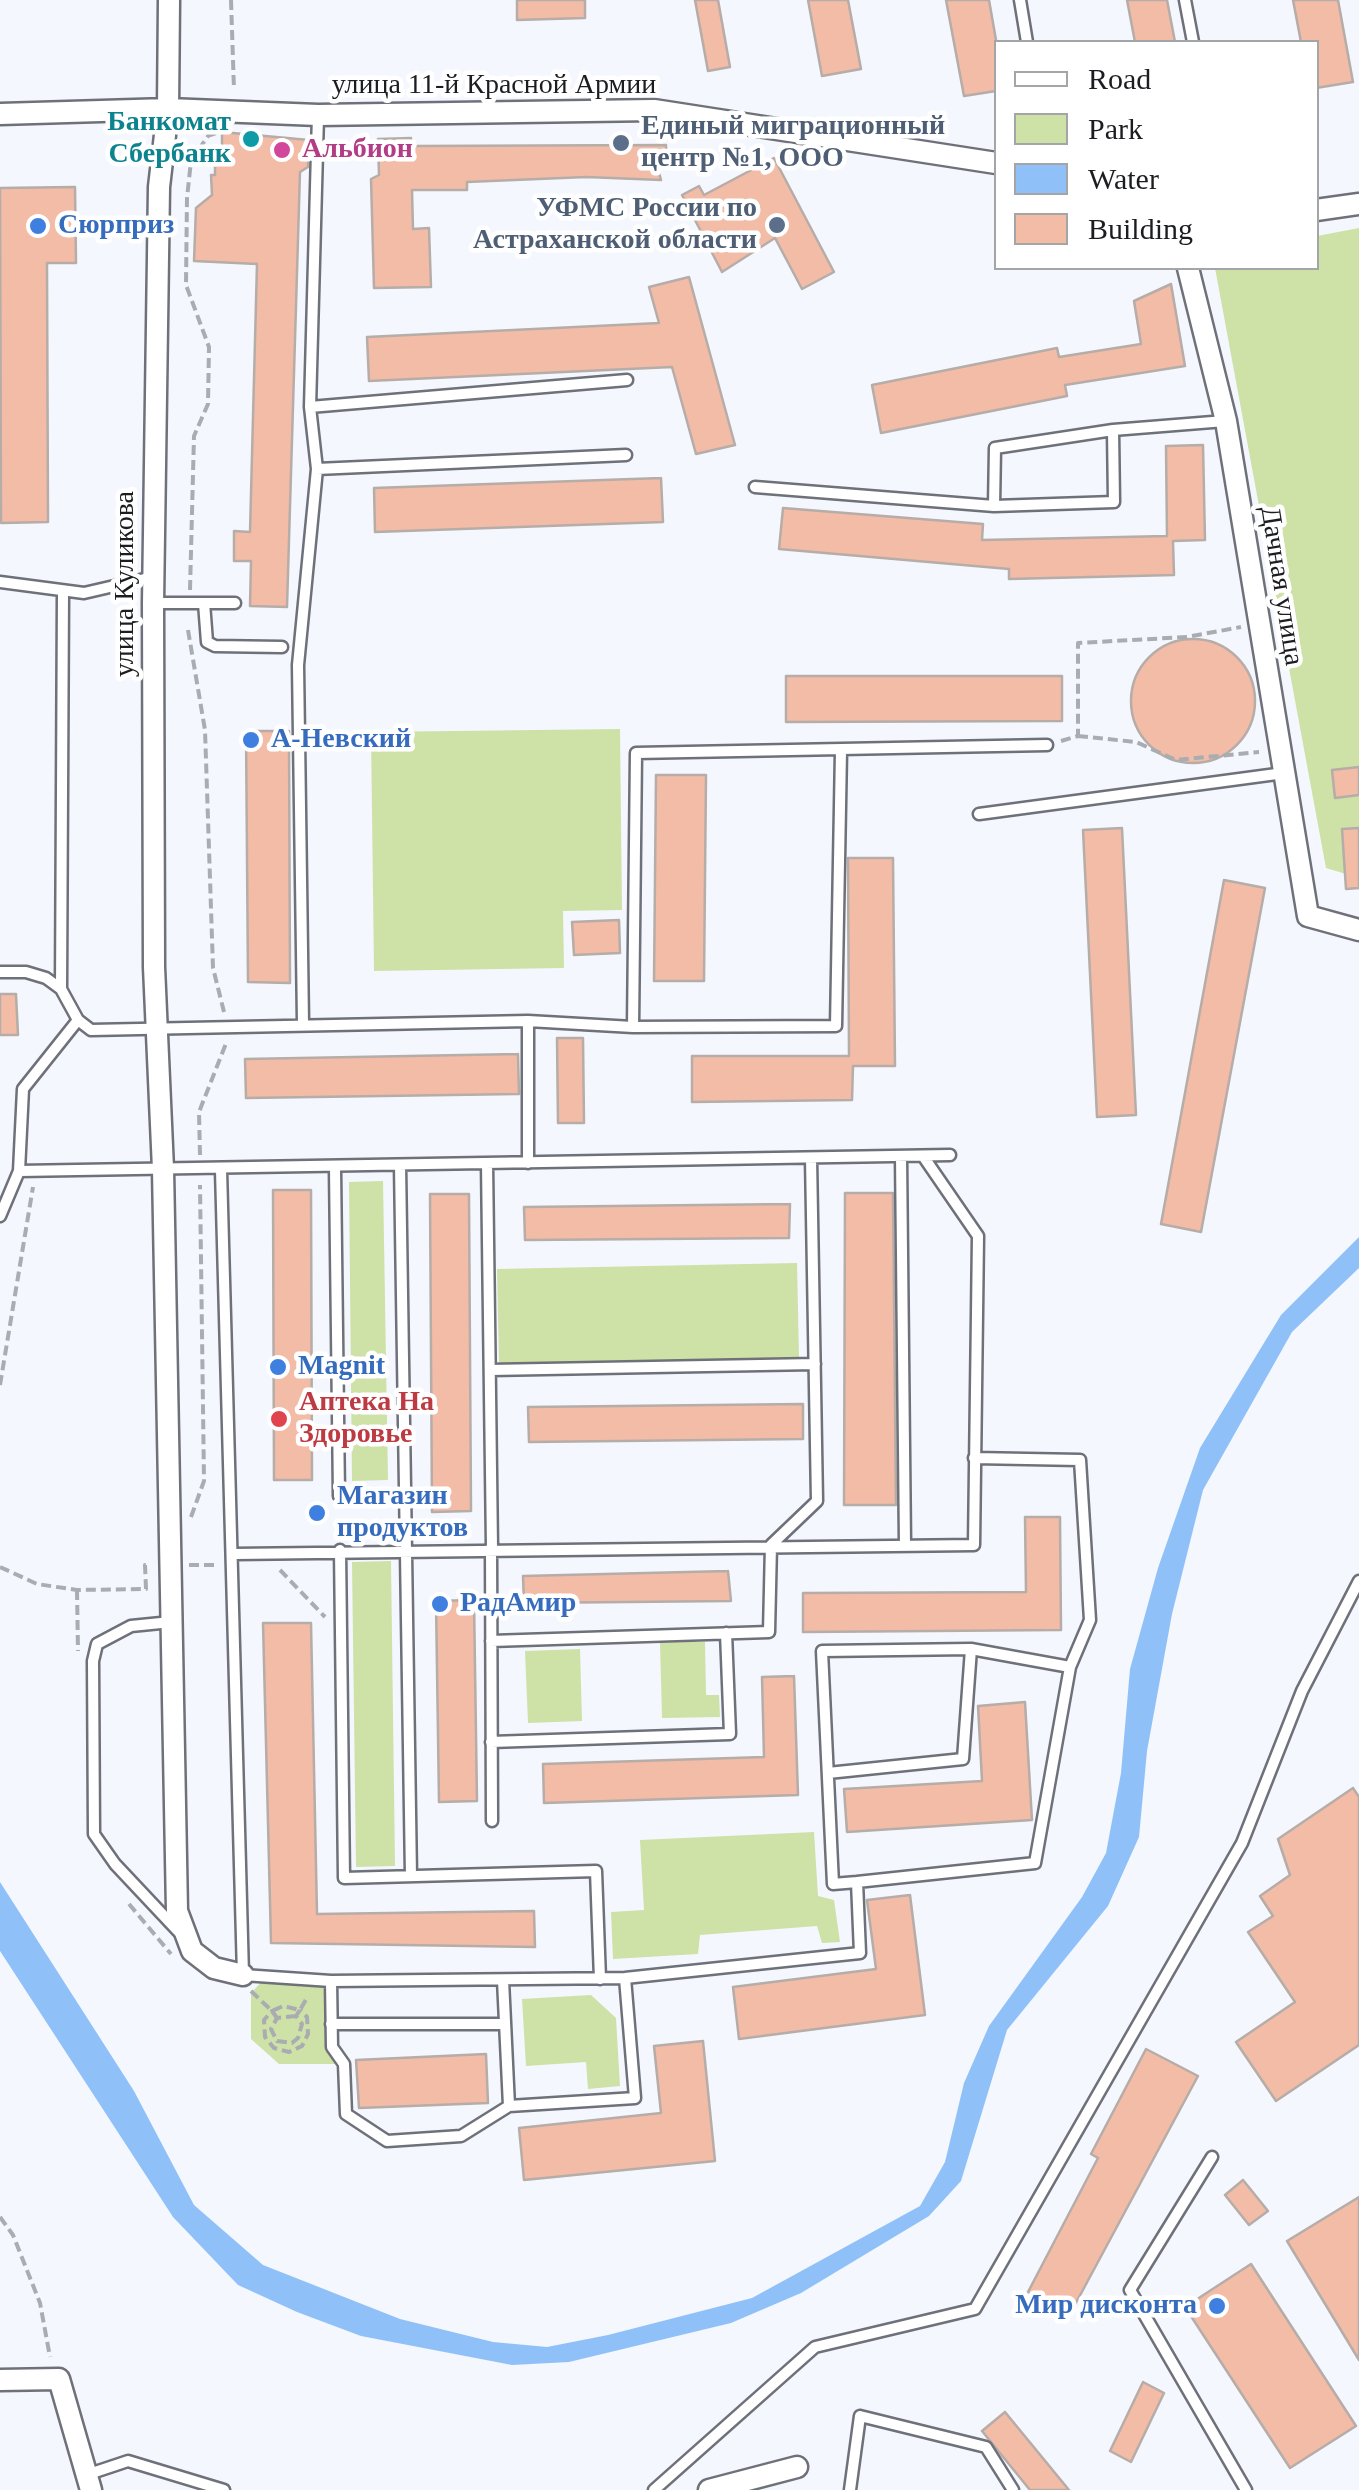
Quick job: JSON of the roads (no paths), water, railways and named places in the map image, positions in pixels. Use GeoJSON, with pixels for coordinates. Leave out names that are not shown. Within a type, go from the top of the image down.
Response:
{"type":"FeatureCollection","features":[{"type":"Feature","properties":{"kind":"street","name":"улица Куликова"},"geometry":{"type":"LineString","coordinates":[[170,0],[168,109],[158,186],[152,576],[177,1912],[185,1939]]}},
{"type":"Feature","properties":{"kind":"street","name":"улица 11-й Красной Армии"},"geometry":{"type":"LineString","coordinates":[[0,114],[168,109],[318,115],[654,110],[994,163]]}},
{"type":"Feature","properties":{"kind":"street"},"geometry":{"type":"LineString","coordinates":[[1319,210],[1359,204]]}},
{"type":"Feature","properties":{"kind":"street","name":"Дачная улица"},"geometry":{"type":"LineString","coordinates":[[1188,270],[1226,421],[1308,916],[1359,930]]}},
{"type":"Feature","properties":{"kind":"street"},"geometry":{"type":"LineString","coordinates":[[185,1939],[214,1968],[247,1982]]}},
{"type":"Feature","properties":{"kind":"street"},"geometry":{"type":"LineString","coordinates":[[0,2380],[59,2378],[90,2482]]}},
{"type":"Feature","properties":{"kind":"street"},"geometry":{"type":"LineString","coordinates":[[709,2490],[797,2467]]}},
{"type":"Feature","properties":{"kind":"lane"},"geometry":{"type":"LineString","coordinates":[[1020,0],[1027,40]]}},
{"type":"Feature","properties":{"kind":"lane"},"geometry":{"type":"LineString","coordinates":[[1185,0],[1193,40]]}},
{"type":"Feature","properties":{"kind":"lane"},"geometry":{"type":"LineString","coordinates":[[303,1023],[298,665],[317,469],[310,407],[318,115]]}},
{"type":"Feature","properties":{"kind":"lane"},"geometry":{"type":"LineString","coordinates":[[310,407],[627,380]]}},
{"type":"Feature","properties":{"kind":"lane"},"geometry":{"type":"LineString","coordinates":[[994,506],[995,448],[1114,430],[1226,421]]}},
{"type":"Feature","properties":{"kind":"lane"},"geometry":{"type":"LineString","coordinates":[[755,486],[994,506],[1114,502],[1114,430]]}},
{"type":"Feature","properties":{"kind":"lane"},"geometry":{"type":"LineString","coordinates":[[317,469],[626,456]]}},
{"type":"Feature","properties":{"kind":"lane"},"geometry":{"type":"LineString","coordinates":[[0,582],[84,593],[152,576]]}},
{"type":"Feature","properties":{"kind":"lane"},"geometry":{"type":"LineString","coordinates":[[63,592],[61,989],[78,1020],[91,1030],[528,1020],[633,1027],[836,1026],[842,751]]}},
{"type":"Feature","properties":{"kind":"lane"},"geometry":{"type":"LineString","coordinates":[[153,602],[234,603]]}},
{"type":"Feature","properties":{"kind":"lane"},"geometry":{"type":"LineString","coordinates":[[204,603],[206,642],[216,646],[282,647]]}},
{"type":"Feature","properties":{"kind":"lane"},"geometry":{"type":"LineString","coordinates":[[633,1027],[636,753],[672,749],[842,751],[1047,745]]}},
{"type":"Feature","properties":{"kind":"lane"},"geometry":{"type":"LineString","coordinates":[[980,814],[1284,773]]}},
{"type":"Feature","properties":{"kind":"lane"},"geometry":{"type":"LineString","coordinates":[[0,972],[26,972],[61,989]]}},
{"type":"Feature","properties":{"kind":"lane"},"geometry":{"type":"LineString","coordinates":[[0,1216],[19,1171],[22,1089],[78,1020]]}},
{"type":"Feature","properties":{"kind":"lane"},"geometry":{"type":"LineString","coordinates":[[528,1020],[528,1163]]}},
{"type":"Feature","properties":{"kind":"lane"},"geometry":{"type":"LineString","coordinates":[[19,1171],[335,1169],[950,1155]]}},
{"type":"Feature","properties":{"kind":"lane"},"geometry":{"type":"LineString","coordinates":[[901,1156],[905,1545]]}},
{"type":"Feature","properties":{"kind":"lane"},"geometry":{"type":"LineString","coordinates":[[234,1559],[262,1553],[340,1550],[974,1545],[978,1236],[923,1156]]}},
{"type":"Feature","properties":{"kind":"lane"},"geometry":{"type":"LineString","coordinates":[[490,1641],[769,1632],[771,1545],[817,1501],[811,1158]]}},
{"type":"Feature","properties":{"kind":"lane"},"geometry":{"type":"LineString","coordinates":[[487,1164],[492,1821]]}},
{"type":"Feature","properties":{"kind":"lane"},"geometry":{"type":"LineString","coordinates":[[400,1165],[411,1876]]}},
{"type":"Feature","properties":{"kind":"lane"},"geometry":{"type":"LineString","coordinates":[[335,1169],[339,1496],[405,1495]]}},
{"type":"Feature","properties":{"kind":"lane"},"geometry":{"type":"LineString","coordinates":[[221,1170],[247,1982],[625,1978],[860,1953],[857,1882]]}},
{"type":"Feature","properties":{"kind":"lane"},"geometry":{"type":"LineString","coordinates":[[490,1370],[815,1364]]}},
{"type":"Feature","properties":{"kind":"lane"},"geometry":{"type":"LineString","coordinates":[[974,1458],[1080,1460],[1090,1620],[1070,1667],[1035,1862],[832,1884],[822,1650],[971,1650],[1070,1667]]}},
{"type":"Feature","properties":{"kind":"lane"},"geometry":{"type":"LineString","coordinates":[[340,1550],[344,1878],[596,1871],[600,1978]]}},
{"type":"Feature","properties":{"kind":"lane"},"geometry":{"type":"LineString","coordinates":[[654,2490],[815,2347],[975,2309],[1242,1843],[1302,1691],[1359,1582]]}},
{"type":"Feature","properties":{"kind":"lane"},"geometry":{"type":"LineString","coordinates":[[172,1622],[131,1626],[97,1644],[93,1661],[94,1834],[115,1864],[185,1939]]}},
{"type":"Feature","properties":{"kind":"lane"},"geometry":{"type":"LineString","coordinates":[[491,1742],[730,1734],[726,1633]]}},
{"type":"Feature","properties":{"kind":"lane"},"geometry":{"type":"LineString","coordinates":[[828,1774],[963,1759],[971,1650]]}},
{"type":"Feature","properties":{"kind":"lane"},"geometry":{"type":"LineString","coordinates":[[330,1981],[332,2047],[344,2064],[346,2114],[387,2141],[460,2136],[509,2106],[635,2098],[625,1978]]}},
{"type":"Feature","properties":{"kind":"lane"},"geometry":{"type":"LineString","coordinates":[[503,1980],[509,2106]]}},
{"type":"Feature","properties":{"kind":"lane"},"geometry":{"type":"LineString","coordinates":[[331,2024],[504,2024]]}},
{"type":"Feature","properties":{"kind":"lane"},"geometry":{"type":"LineString","coordinates":[[1212,2157],[1130,2290],[1246,2490]]}},
{"type":"Feature","properties":{"kind":"lane"},"geometry":{"type":"LineString","coordinates":[[850,2490],[860,2416],[986,2447],[1013,2490]]}},
{"type":"Feature","properties":{"kind":"lane"},"geometry":{"type":"LineString","coordinates":[[90,2482],[128,2461],[224,2490]]}},
{"type":"Feature","properties":{"kind":"water"},"geometry":{"type":"Polygon","coordinates":[[[1359,1237],[1359,1268],[1292,1332],[1203,1490],[1172,1614],[1147,1751],[1139,1837],[1108,1906],[1007,2030],[961,2181],[929,2216],[801,2293],[731,2323],[569,2362],[512,2365],[361,2336],[297,2312],[238,2285],[173,2217],[0,1951],[0,1882],[134,2091],[194,2205],[263,2265],[400,2319],[493,2342],[547,2347],[608,2335],[752,2298],[920,2206],[945,2162],[964,2083],[989,2026],[1082,1897],[1106,1853],[1121,1773],[1130,1669],[1158,1568],[1200,1448],[1281,1315],[1359,1237]]]}},
{"type":"Feature","properties":{"kind":"place","name":"Банкомат Сбербанк"},"geometry":{"type":"Point","coordinates":[251,139]}},
{"type":"Feature","properties":{"kind":"place","name":"Единый миграционный центр №1, ООО"},"geometry":{"type":"Point","coordinates":[621,143]}},
{"type":"Feature","properties":{"kind":"place","name":"Альбион"},"geometry":{"type":"Point","coordinates":[282,150]}},
{"type":"Feature","properties":{"kind":"place","name":"УФМС России по Астраханской области"},"geometry":{"type":"Point","coordinates":[777,225]}},
{"type":"Feature","properties":{"kind":"place","name":"Сюрприз"},"geometry":{"type":"Point","coordinates":[38,226]}},
{"type":"Feature","properties":{"kind":"place","name":"А-Невский"},"geometry":{"type":"Point","coordinates":[251,740]}},
{"type":"Feature","properties":{"kind":"place","name":"Magnit"},"geometry":{"type":"Point","coordinates":[278,1367]}},
{"type":"Feature","properties":{"kind":"place","name":"Аптека На Здоровье"},"geometry":{"type":"Point","coordinates":[279,1419]}},
{"type":"Feature","properties":{"kind":"place","name":"Магазин продуктов"},"geometry":{"type":"Point","coordinates":[317,1513]}},
{"type":"Feature","properties":{"kind":"place","name":"РадАмир"},"geometry":{"type":"Point","coordinates":[440,1604]}},
{"type":"Feature","properties":{"kind":"place","name":"Мир дисконта"},"geometry":{"type":"Point","coordinates":[1217,2306]}}]}
